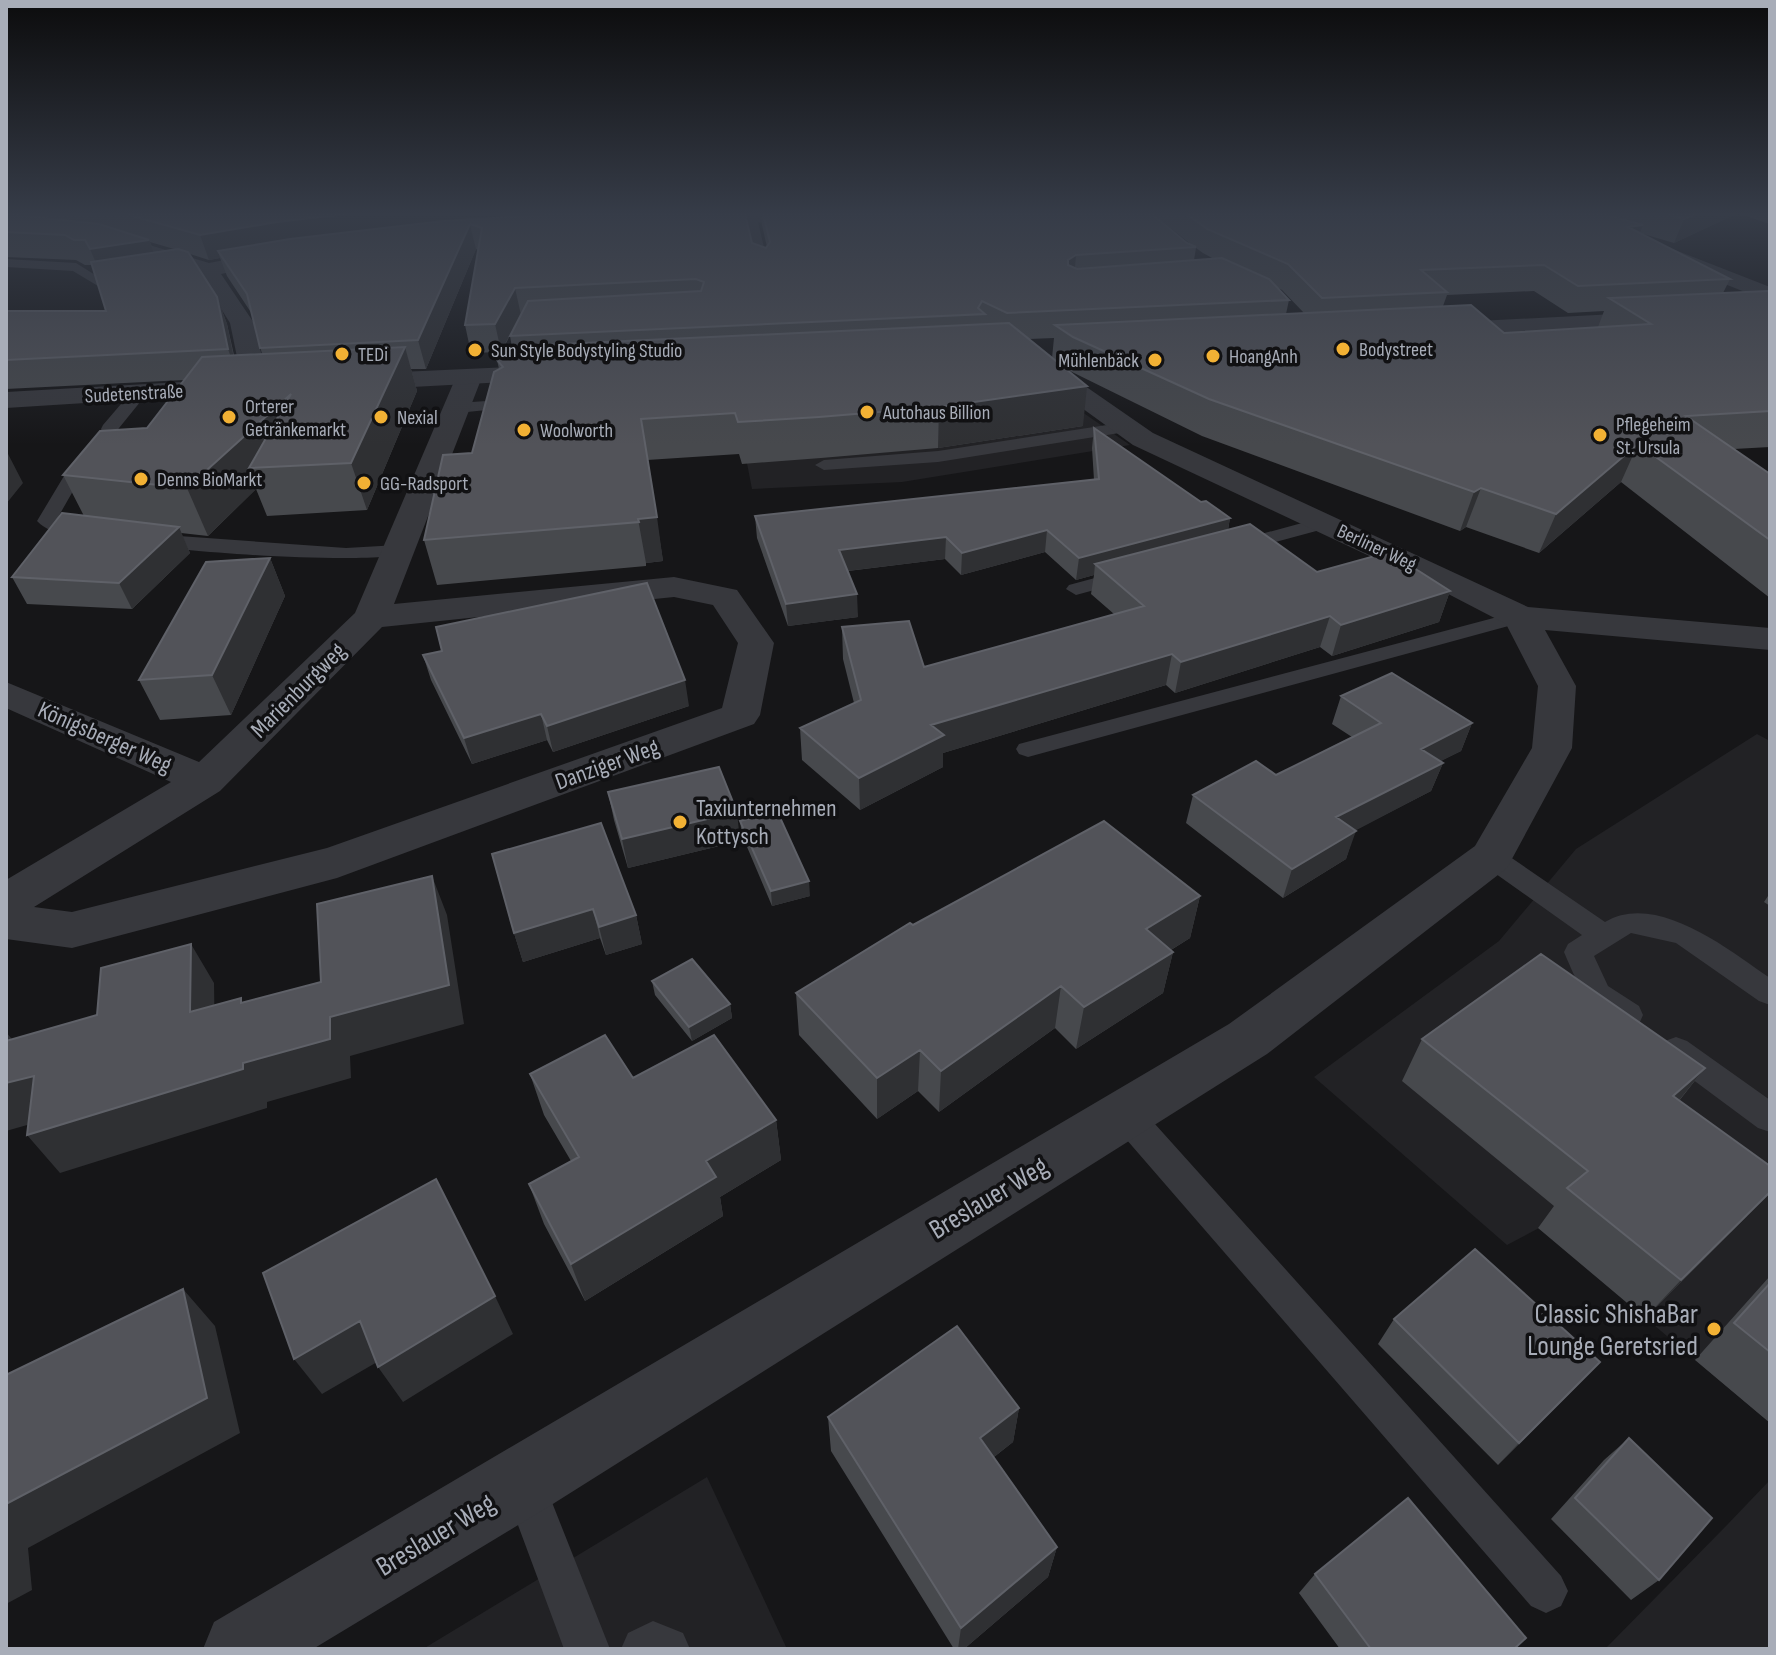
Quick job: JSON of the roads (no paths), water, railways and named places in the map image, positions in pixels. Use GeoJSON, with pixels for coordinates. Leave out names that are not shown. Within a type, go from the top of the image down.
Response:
{"type":"FeatureCollection","features":[{"type":"Feature","properties":{"kind":"street"},"geometry":{"type":"LineString","coordinates":[[220,290],[242,323],[256,386]]}},
{"type":"Feature","properties":{"kind":"street"},"geometry":{"type":"LineString","coordinates":[[1420,331],[1770,313]]}},
{"type":"Feature","properties":{"kind":"street","name":"Berliner Weg"},"geometry":{"type":"LineString","coordinates":[[1066,349],[1019,351],[1143,439],[1520,617],[1770,639]]}},
{"type":"Feature","properties":{"kind":"street"},"geometry":{"type":"LineString","coordinates":[[332,383],[483,380],[579,371]]}},
{"type":"Feature","properties":{"kind":"street","name":"Marienburgweg"},"geometry":{"type":"LineString","coordinates":[[6,902],[205,781],[371,617],[398,551],[483,380]]}},
{"type":"Feature","properties":{"kind":"street","name":"Sudetenstraße"},"geometry":{"type":"LineString","coordinates":[[6,400],[287,385]]}},
{"type":"Feature","properties":{"kind":"street","name":"Danziger Weg"},"geometry":{"type":"LineString","coordinates":[[6,921],[72,930],[337,862],[740,715],[756,643],[725,597],[674,587],[371,617]]}},
{"type":"Feature","properties":{"kind":"street","name":"Breslauer Weg"},"geometry":{"type":"LineString","coordinates":[[241,1649],[523,1482],[1248,1039],[1491,857],[1552,748],[1557,686],[1520,617]]}},
{"type":"Feature","properties":{"kind":"street","name":"Königsberger Weg"},"geometry":{"type":"LineString","coordinates":[[6,694],[205,781]]}},
{"type":"Feature","properties":{"kind":"lane"},"geometry":{"type":"LineString","coordinates":[[483,380],[501,405]]}},
{"type":"Feature","properties":{"kind":"lane"},"geometry":{"type":"LineString","coordinates":[[109,429],[139,393]]}},
{"type":"Feature","properties":{"kind":"lane"},"geometry":{"type":"LineString","coordinates":[[824,465],[863,465],[941,456],[1126,427]]}},
{"type":"Feature","properties":{"kind":"lane"},"geometry":{"type":"LineString","coordinates":[[76,470],[46,521],[73,532],[225,548],[346,554],[398,551]]}},
{"type":"Feature","properties":{"kind":"lane"},"geometry":{"type":"LineString","coordinates":[[1222,550],[1324,523]]}},
{"type":"Feature","properties":{"kind":"lane"},"geometry":{"type":"LineString","coordinates":[[1076,589],[1149,570]]}},
{"type":"Feature","properties":{"kind":"lane"},"geometry":{"type":"LineString","coordinates":[[1028,749],[1520,617]]}},
{"type":"Feature","properties":{"kind":"lane"},"geometry":{"type":"LineString","coordinates":[[1491,857],[1604,936]]}},
{"type":"Feature","properties":{"kind":"lane"},"geometry":{"type":"LineString","coordinates":[[1770,993],[1684,934],[1627,922],[1578,952],[1597,994],[1770,1118]]}},
{"type":"Feature","properties":{"kind":"lane"},"geometry":{"type":"LineString","coordinates":[[1125,1114],[1546,1591]]}},
{"type":"Feature","properties":{"kind":"lane"},"geometry":{"type":"LineString","coordinates":[[523,1482],[587,1649]]}},
{"type":"Feature","properties":{"kind":"lane"},"geometry":{"type":"LineString","coordinates":[[644,1649],[653,1644],[667,1649]]}},
{"type":"Feature","properties":{"kind":"place","name":"Bodystreet"},"geometry":{"type":"Point","coordinates":[1343,349]}},
{"type":"Feature","properties":{"kind":"place","name":"Sun Style Bodystyling Studio"},"geometry":{"type":"Point","coordinates":[475,350]}},
{"type":"Feature","properties":{"kind":"place","name":"TEDi"},"geometry":{"type":"Point","coordinates":[342,354]}},
{"type":"Feature","properties":{"kind":"place","name":"HoangAnh"},"geometry":{"type":"Point","coordinates":[1213,356]}},
{"type":"Feature","properties":{"kind":"place","name":"Mühlenbäck"},"geometry":{"type":"Point","coordinates":[1155,360]}},
{"type":"Feature","properties":{"kind":"place","name":"Autohaus Billion"},"geometry":{"type":"Point","coordinates":[867,412]}},
{"type":"Feature","properties":{"kind":"place","name":"Orterer Getränkemarkt"},"geometry":{"type":"Point","coordinates":[229,417]}},
{"type":"Feature","properties":{"kind":"place","name":"Nexial"},"geometry":{"type":"Point","coordinates":[381,417]}},
{"type":"Feature","properties":{"kind":"place","name":"Woolworth"},"geometry":{"type":"Point","coordinates":[524,430]}},
{"type":"Feature","properties":{"kind":"place","name":"Pflegeheim St. Ursula"},"geometry":{"type":"Point","coordinates":[1600,435]}},
{"type":"Feature","properties":{"kind":"place","name":"Denns BioMarkt"},"geometry":{"type":"Point","coordinates":[141,479]}},
{"type":"Feature","properties":{"kind":"place","name":"GG-Radsport"},"geometry":{"type":"Point","coordinates":[364,483]}},
{"type":"Feature","properties":{"kind":"place","name":"Taxiunternehmen Kottysch"},"geometry":{"type":"Point","coordinates":[680,822]}},
{"type":"Feature","properties":{"kind":"place","name":"Classic ShishaBar Lounge Geretsried"},"geometry":{"type":"Point","coordinates":[1714,1329]}}]}
